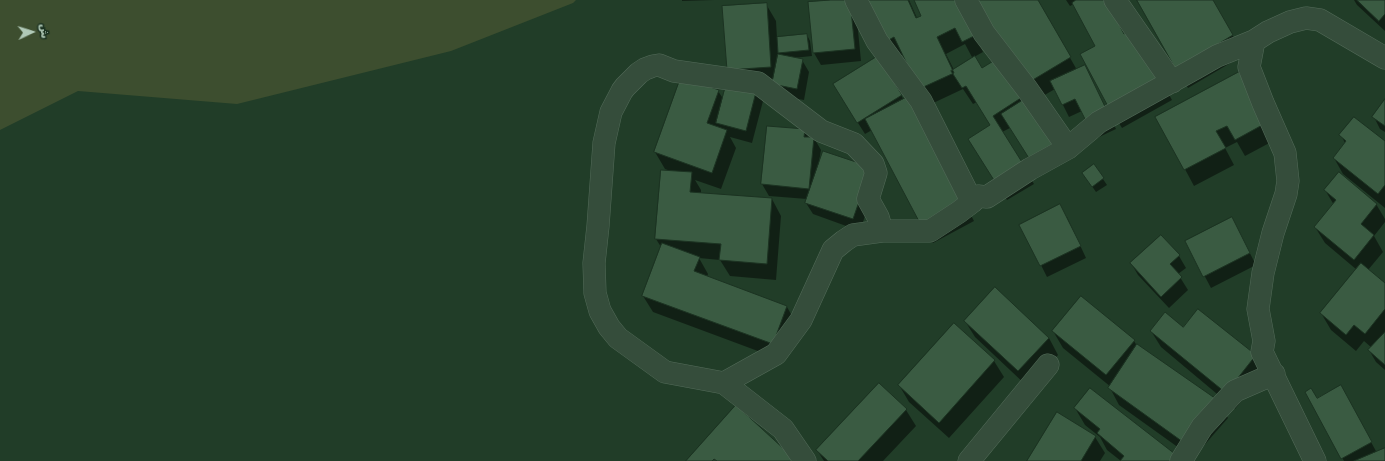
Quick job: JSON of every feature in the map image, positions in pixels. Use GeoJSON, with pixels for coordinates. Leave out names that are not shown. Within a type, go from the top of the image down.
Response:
{"type":"FeatureCollection","features":[{"type":"Feature","properties":{"kind":"street"},"geometry":{"type":"LineString","coordinates":[[856,0],[877,41],[921,101],[972,202]]}},
{"type":"Feature","properties":{"kind":"street"},"geometry":{"type":"LineString","coordinates":[[966,0],[984,33],[1027,89],[1068,148]]}},
{"type":"Feature","properties":{"kind":"street"},"geometry":{"type":"LineString","coordinates":[[1115,0],[1172,82]]}},
{"type":"Feature","properties":{"kind":"street"},"geometry":{"type":"LineString","coordinates":[[724,383],[776,354],[801,320],[833,250],[853,235],[882,231],[930,231],[959,212],[978,196],[987,197],[1030,169],[1068,148],[1099,122],[1217,56],[1254,41],[1268,32],[1290,22],[1306,18],[1315,18],[1385,58]]}},
{"type":"Feature","properties":{"kind":"street"},"geometry":{"type":"LineString","coordinates":[[1254,41],[1249,67],[1285,153],[1288,181],[1286,194],[1273,233],[1263,273],[1258,309],[1264,341],[1262,352],[1315,461]]}},
{"type":"Feature","properties":{"kind":"street"},"geometry":{"type":"LineString","coordinates":[[805,461],[782,429],[724,383],[665,372],[618,338],[609,327],[597,304],[594,263],[604,143],[611,112],[622,91],[639,73],[649,67],[659,65],[674,71],[758,83],[821,131],[854,144],[873,164],[876,174],[868,199],[878,217],[882,231]]}},
{"type":"Feature","properties":{"kind":"street"},"geometry":{"type":"LineString","coordinates":[[968,461],[1048,365]]}},
{"type":"Feature","properties":{"kind":"street"},"geometry":{"type":"LineString","coordinates":[[1181,461],[1202,427],[1236,391],[1274,374]]}},
{"type":"Feature","properties":{"kind":"green space"},"geometry":{"type":"Polygon","coordinates":[[[0,0],[576,0],[573,3],[451,51],[237,104],[78,91],[0,130],[0,0]]]}},
{"type":"Feature","properties":{"kind":"building"},"geometry":{"type":"Polygon","coordinates":[[[850,0],[855,49],[813,53],[808,2],[850,0]]]}},
{"type":"Feature","properties":{"kind":"building"},"geometry":{"type":"Polygon","coordinates":[[[865,0],[908,0],[916,18],[921,16],[914,0],[958,0],[974,36],[962,42],[955,28],[937,37],[954,73],[919,89],[894,37],[885,42],[865,0]]]}},
{"type":"Feature","properties":{"kind":"building"},"geometry":{"type":"Polygon","coordinates":[[[977,0],[1038,0],[1071,57],[1026,84],[977,0]]]}},
{"type":"Feature","properties":{"kind":"building"},"geometry":{"type":"Polygon","coordinates":[[[1076,0],[1106,0],[1124,34],[1133,28],[1163,84],[1111,112],[1080,54],[1095,46],[1072,3],[1076,0]]]}},
{"type":"Feature","properties":{"kind":"building"},"geometry":{"type":"Polygon","coordinates":[[[1137,0],[1213,0],[1233,35],[1176,69],[1137,0]]]}},
{"type":"Feature","properties":{"kind":"building"},"geometry":{"type":"Polygon","coordinates":[[[1357,0],[1385,0],[1385,14],[1379,21],[1357,0]]]}},
{"type":"Feature","properties":{"kind":"building"},"geometry":{"type":"Polygon","coordinates":[[[767,3],[771,67],[727,70],[722,6],[767,3]]]}},
{"type":"Feature","properties":{"kind":"building"},"geometry":{"type":"Polygon","coordinates":[[[807,34],[809,50],[778,53],[777,37],[807,34]]]}},
{"type":"Feature","properties":{"kind":"building"},"geometry":{"type":"Polygon","coordinates":[[[778,54],[803,59],[797,89],[772,84],[778,54]]]}},
{"type":"Feature","properties":{"kind":"building"},"geometry":{"type":"Polygon","coordinates":[[[878,56],[902,95],[857,123],[833,84],[878,56]]]}},
{"type":"Feature","properties":{"kind":"building"},"geometry":{"type":"Polygon","coordinates":[[[975,56],[982,68],[995,60],[1027,94],[993,116],[1025,167],[997,185],[968,139],[990,125],[966,86],[962,88],[951,71],[975,56]]]}},
{"type":"Feature","properties":{"kind":"building"},"geometry":{"type":"Polygon","coordinates":[[[1085,65],[1110,117],[1089,127],[1075,99],[1062,105],[1050,81],[1085,65]]]}},
{"type":"Feature","properties":{"kind":"building"},"geometry":{"type":"Polygon","coordinates":[[[1239,72],[1266,123],[1235,140],[1227,126],[1216,131],[1226,148],[1184,170],[1155,117],[1239,72]]]}},
{"type":"Feature","properties":{"kind":"building"},"geometry":{"type":"Polygon","coordinates":[[[681,77],[719,90],[707,123],[727,130],[712,173],[654,152],[681,77]]]}},
{"type":"Feature","properties":{"kind":"building"},"geometry":{"type":"Polygon","coordinates":[[[727,81],[757,88],[746,131],[716,123],[727,81]]]}},
{"type":"Feature","properties":{"kind":"building"},"geometry":{"type":"Polygon","coordinates":[[[1031,95],[1062,144],[1032,163],[1001,114],[1031,95]]]}},
{"type":"Feature","properties":{"kind":"building"},"geometry":{"type":"Polygon","coordinates":[[[909,96],[965,205],[922,227],[865,119],[909,96]]]}},
{"type":"Feature","properties":{"kind":"building"},"geometry":{"type":"Polygon","coordinates":[[[1385,99],[1385,126],[1372,117],[1385,99]]]}},
{"type":"Feature","properties":{"kind":"building"},"geometry":{"type":"Polygon","coordinates":[[[1354,117],[1385,141],[1385,185],[1378,194],[1333,158],[1346,141],[1339,135],[1354,117]]]}},
{"type":"Feature","properties":{"kind":"building"},"geometry":{"type":"Polygon","coordinates":[[[767,126],[805,129],[804,137],[814,137],[809,189],[761,184],[767,126]]]}},
{"type":"Feature","properties":{"kind":"building"},"geometry":{"type":"Polygon","coordinates":[[[823,151],[871,167],[853,219],[805,203],[823,151]]]}},
{"type":"Feature","properties":{"kind":"building"},"geometry":{"type":"Polygon","coordinates":[[[1094,164],[1104,178],[1092,187],[1082,173],[1094,164]]]}},
{"type":"Feature","properties":{"kind":"building"},"geometry":{"type":"Polygon","coordinates":[[[661,170],[692,172],[690,192],[772,198],[767,264],[719,260],[721,244],[655,239],[661,170]]]}},
{"type":"Feature","properties":{"kind":"building"},"geometry":{"type":"Polygon","coordinates":[[[1339,172],[1377,204],[1361,224],[1374,235],[1354,260],[1314,227],[1336,200],[1324,190],[1339,172]]]}},
{"type":"Feature","properties":{"kind":"building"},"geometry":{"type":"Polygon","coordinates":[[[1060,204],[1081,246],[1040,266],[1019,225],[1060,204]]]}},
{"type":"Feature","properties":{"kind":"building"},"geometry":{"type":"Polygon","coordinates":[[[1232,217],[1250,253],[1203,277],[1185,241],[1232,217]]]}},
{"type":"Feature","properties":{"kind":"building"},"geometry":{"type":"Polygon","coordinates":[[[1161,235],[1180,255],[1170,264],[1182,277],[1161,297],[1130,263],[1161,235]]]}},
{"type":"Feature","properties":{"kind":"building"},"geometry":{"type":"Polygon","coordinates":[[[662,243],[700,257],[694,271],[787,306],[773,344],[642,296],[662,243]]]}},
{"type":"Feature","properties":{"kind":"building"},"geometry":{"type":"Polygon","coordinates":[[[1361,263],[1385,283],[1385,309],[1365,334],[1354,325],[1346,335],[1320,313],[1361,263]]]}},
{"type":"Feature","properties":{"kind":"building"},"geometry":{"type":"Polygon","coordinates":[[[995,287],[1049,338],[1018,371],[964,321],[995,287]]]}},
{"type":"Feature","properties":{"kind":"building"},"geometry":{"type":"Polygon","coordinates":[[[1081,296],[1135,340],[1106,375],[1052,331],[1081,296]]]}},
{"type":"Feature","properties":{"kind":"building"},"geometry":{"type":"Polygon","coordinates":[[[1198,309],[1256,355],[1226,393],[1150,331],[1165,312],[1183,327],[1198,309]]]}},
{"type":"Feature","properties":{"kind":"building"},"geometry":{"type":"Polygon","coordinates":[[[954,323],[995,360],[939,423],[898,385],[954,323]]]}},
{"type":"Feature","properties":{"kind":"building"},"geometry":{"type":"Polygon","coordinates":[[[1385,332],[1385,365],[1368,350],[1385,332]]]}},
{"type":"Feature","properties":{"kind":"building"},"geometry":{"type":"Polygon","coordinates":[[[1137,344],[1219,401],[1183,442],[1108,388],[1137,344]]]}},
{"type":"Feature","properties":{"kind":"building"},"geometry":{"type":"Polygon","coordinates":[[[879,383],[907,409],[858,461],[828,461],[816,450],[879,383]]]}},
{"type":"Feature","properties":{"kind":"building"},"geometry":{"type":"Polygon","coordinates":[[[1341,385],[1372,442],[1341,459],[1305,392],[1311,388],[1317,398],[1341,385]]]}},
{"type":"Feature","properties":{"kind":"building"},"geometry":{"type":"Polygon","coordinates":[[[1090,388],[1175,454],[1170,461],[1120,461],[1124,456],[1097,433],[1100,429],[1074,408],[1090,388]]]}},
{"type":"Feature","properties":{"kind":"building"},"geometry":{"type":"Polygon","coordinates":[[[736,405],[797,461],[717,461],[714,459],[712,461],[686,461],[736,405]]]}},
{"type":"Feature","properties":{"kind":"building"},"geometry":{"type":"Polygon","coordinates":[[[1057,412],[1096,436],[1081,461],[1027,461],[1057,412]]]}},
{"type":"Feature","properties":{"kind":"building"},"geometry":{"type":"Polygon","coordinates":[[[1385,448],[1385,461],[1354,461],[1385,448]]]}}]}
